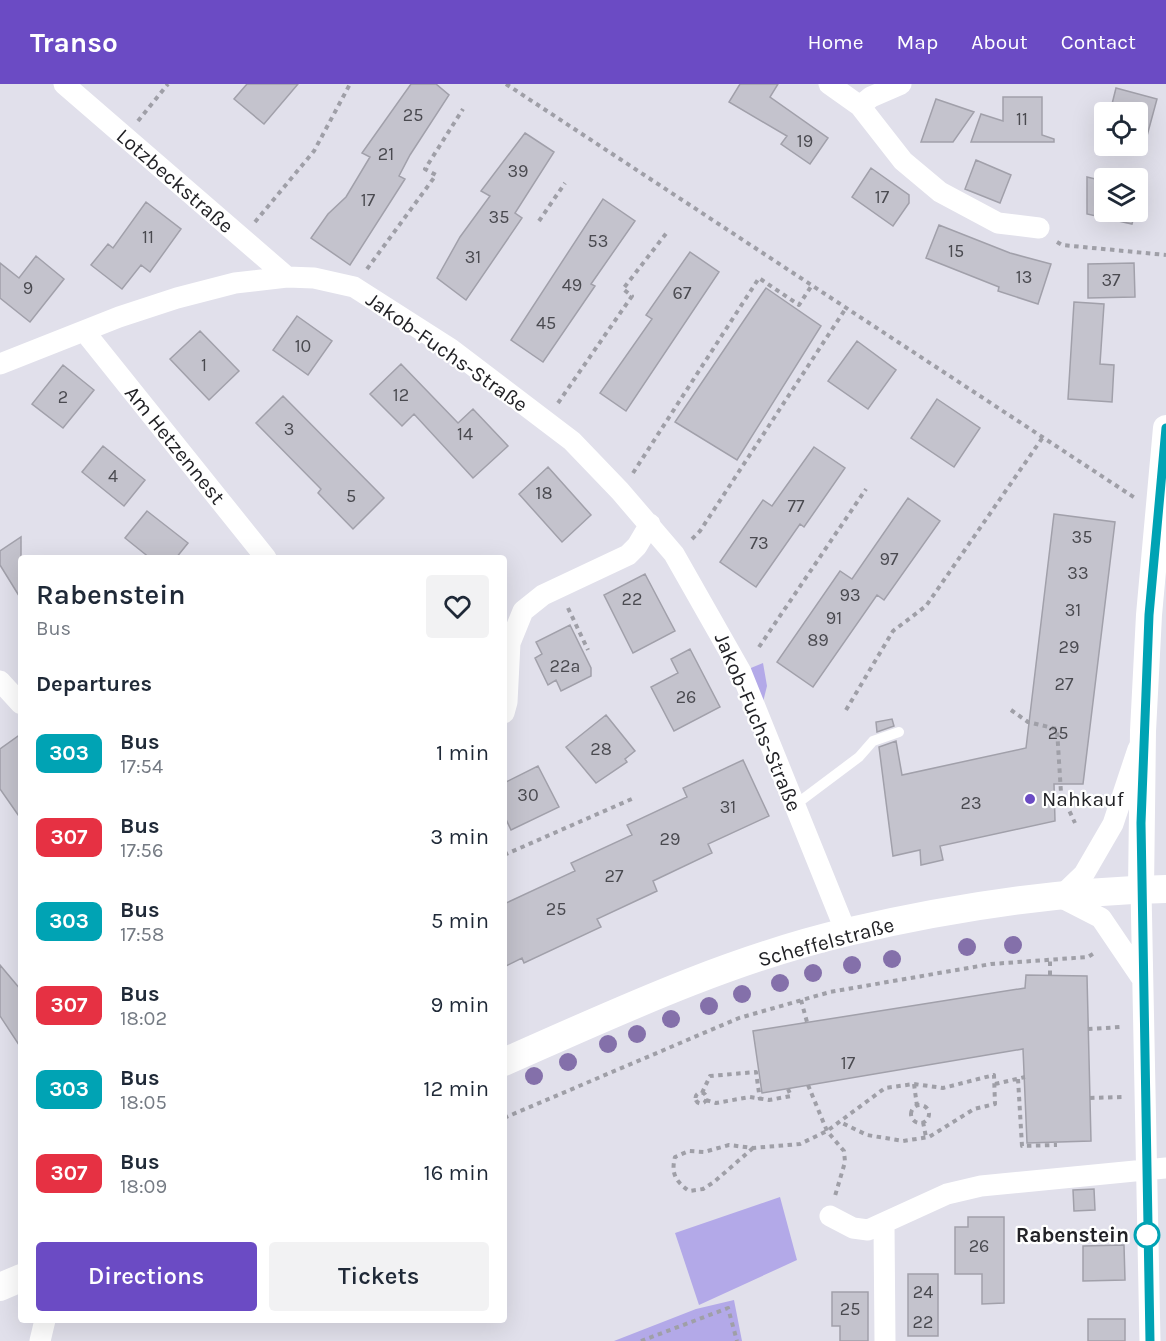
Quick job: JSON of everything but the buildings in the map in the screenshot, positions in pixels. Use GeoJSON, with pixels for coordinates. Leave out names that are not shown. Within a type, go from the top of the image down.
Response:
{"type":"FeatureCollection","features":[{"type":"Feature","properties":{"kind":"main road","name":"Scheffelstraße"},"geometry":{"type":"LineString","coordinates":[[507,1061],[702,978],[846,932],[984,907],[1060,897],[1153,889]]}},
{"type":"Feature","properties":{"kind":"main road"},"geometry":{"type":"LineString","coordinates":[[0,1287],[18,1279]]}},
{"type":"Feature","properties":{"kind":"street","name":"Lotzbeckstraße"},"geometry":{"type":"LineString","coordinates":[[64,84],[287,277]]}},
{"type":"Feature","properties":{"kind":"street"},"geometry":{"type":"LineString","coordinates":[[829,84],[860,106],[903,161],[940,192],[998,223],[1039,228]]}},
{"type":"Feature","properties":{"kind":"street"},"geometry":{"type":"LineString","coordinates":[[860,106],[871,97],[901,84]]}},
{"type":"Feature","properties":{"kind":"street","name":"Jakob-Fuchs-Straße"},"geometry":{"type":"LineString","coordinates":[[0,364],[186,295],[235,284],[287,277],[314,278],[354,287],[451,349],[572,441],[620,490],[674,554],[741,672],[846,932]]}},
{"type":"Feature","properties":{"kind":"street","name":"Am Hetzennest"},"geometry":{"type":"LineString","coordinates":[[84,331],[264,555]]}},
{"type":"Feature","properties":{"kind":"street"},"geometry":{"type":"LineString","coordinates":[[1150,1341],[1142,979],[1153,889],[1143,731],[1162,515],[1166,428]]}},
{"type":"Feature","properties":{"kind":"street"},"geometry":{"type":"LineString","coordinates":[[507,702],[510,643],[523,611],[543,595],[628,555],[637,546],[650,524]]}},
{"type":"Feature","properties":{"kind":"street"},"geometry":{"type":"LineString","coordinates":[[0,681],[18,701]]}},
{"type":"Feature","properties":{"kind":"street"},"geometry":{"type":"LineString","coordinates":[[1142,979],[1112,931],[1101,918],[1060,897],[1084,874],[1113,824],[1143,731]]}},
{"type":"Feature","properties":{"kind":"street"},"geometry":{"type":"LineString","coordinates":[[830,1216],[852,1228],[868,1230],[884,1225],[938,1198],[981,1186],[1166,1168]]}},
{"type":"Feature","properties":{"kind":"street"},"geometry":{"type":"LineString","coordinates":[[884,1225],[885,1341]]}},
{"type":"Feature","properties":{"kind":"street"},"geometry":{"type":"LineString","coordinates":[[40,1341],[44,1323]]}},
{"type":"Feature","properties":{"kind":"lane"},"geometry":{"type":"LineString","coordinates":[[795,805],[852,763],[873,741],[899,732]]}},
{"type":"Feature","properties":{"kind":"path"},"geometry":{"type":"LineString","coordinates":[[125,137],[168,84]]}},
{"type":"Feature","properties":{"kind":"path"},"geometry":{"type":"LineString","coordinates":[[241,238],[314,151],[350,84]]}},
{"type":"Feature","properties":{"kind":"path"},"geometry":{"type":"LineString","coordinates":[[506,84],[1162,515]]}},
{"type":"Feature","properties":{"kind":"path"},"geometry":{"type":"LineString","coordinates":[[354,287],[436,175],[425,169],[463,109]]}},
{"type":"Feature","properties":{"kind":"path"},"geometry":{"type":"LineString","coordinates":[[539,221],[565,183]]}},
{"type":"Feature","properties":{"kind":"path"},"geometry":{"type":"LineString","coordinates":[[1039,228],[1062,245],[1166,255]]}},
{"type":"Feature","properties":{"kind":"path"},"geometry":{"type":"LineString","coordinates":[[546,420],[632,296],[623,290],[668,231]]}},
{"type":"Feature","properties":{"kind":"path"},"geometry":{"type":"LineString","coordinates":[[620,490],[759,278],[799,305],[812,285]]}},
{"type":"Feature","properties":{"kind":"path"},"geometry":{"type":"LineString","coordinates":[[674,554],[700,531],[846,308]]}},
{"type":"Feature","properties":{"kind":"path"},"geometry":{"type":"LineString","coordinates":[[846,710],[893,631],[926,606],[1043,437]]}},
{"type":"Feature","properties":{"kind":"path"},"geometry":{"type":"LineString","coordinates":[[759,647],[866,489]]}},
{"type":"Feature","properties":{"kind":"path"},"geometry":{"type":"LineString","coordinates":[[558,588],[588,650]]}},
{"type":"Feature","properties":{"kind":"path"},"geometry":{"type":"LineString","coordinates":[[1011,710],[1028,722],[1057,729],[1061,794],[1075,823]]}},
{"type":"Feature","properties":{"kind":"path"},"geometry":{"type":"LineString","coordinates":[[507,854],[634,798]]}},
{"type":"Feature","properties":{"kind":"path"},"geometry":{"type":"LineString","coordinates":[[507,1117],[739,1018],[801,1000],[894,979],[991,964],[1088,957],[1098,951],[1112,931]]}},
{"type":"Feature","properties":{"kind":"path"},"geometry":{"type":"LineString","coordinates":[[1050,959],[1050,975]]}},
{"type":"Feature","properties":{"kind":"path"},"geometry":{"type":"LineString","coordinates":[[801,1000],[807,1022]]}},
{"type":"Feature","properties":{"kind":"path"},"geometry":{"type":"LineString","coordinates":[[1088,1029],[1143,1025]]}},
{"type":"Feature","properties":{"kind":"path"},"geometry":{"type":"LineString","coordinates":[[760,1100],[756,1072],[710,1076],[702,1093],[696,1096],[697,1101],[702,1103],[706,1100],[716,1103],[750,1097],[760,1100],[791,1096],[788,1089]]}},
{"type":"Feature","properties":{"kind":"path"},"geometry":{"type":"LineString","coordinates":[[753,1148],[703,1189],[689,1191],[678,1183],[672,1170],[675,1157],[689,1151],[704,1152],[729,1145],[753,1148],[800,1144],[827,1131],[850,1111],[885,1088],[914,1084],[943,1088],[994,1075],[995,1104],[974,1109],[926,1137],[903,1141],[867,1136],[840,1122]]}},
{"type":"Feature","properties":{"kind":"path"},"geometry":{"type":"LineString","coordinates":[[995,1084],[1025,1077]]}},
{"type":"Feature","properties":{"kind":"path"},"geometry":{"type":"LineString","coordinates":[[1018,1079],[1022,1146],[1056,1146]]}},
{"type":"Feature","properties":{"kind":"path"},"geometry":{"type":"LineString","coordinates":[[914,1084],[917,1106]]}},
{"type":"Feature","properties":{"kind":"path"},"geometry":{"type":"LineString","coordinates":[[808,1085],[827,1131],[844,1151],[845,1162],[830,1216]]}},
{"type":"Feature","properties":{"kind":"path"},"geometry":{"type":"LineString","coordinates":[[702,1093],[706,1095],[706,1100]]}},
{"type":"Feature","properties":{"kind":"path"},"geometry":{"type":"LineString","coordinates":[[1090,1098],[1144,1096]]}},
{"type":"Feature","properties":{"kind":"path"},"geometry":{"type":"LineString","coordinates":[[917,1106],[927,1110],[927,1118],[923,1122],[918,1123],[912,1118],[911,1112],[917,1106]]}},
{"type":"Feature","properties":{"kind":"path"},"geometry":{"type":"LineString","coordinates":[[923,1122],[926,1137]]}},
{"type":"Feature","properties":{"kind":"path"},"geometry":{"type":"LineString","coordinates":[[641,1341],[728,1308],[737,1341]]}},
{"type":"Feature","properties":{"kind":"shaded area"},"geometry":{"type":"Polygon","coordinates":[[[763,663],[767,686],[759,718],[741,672],[763,663]]]}},
{"type":"Feature","properties":{"kind":"shaded area"},"geometry":{"type":"Polygon","coordinates":[[[780,1197],[797,1260],[699,1305],[675,1233],[780,1197]]]}},
{"type":"Feature","properties":{"kind":"shaded area"},"geometry":{"type":"Polygon","coordinates":[[[734,1300],[742,1341],[614,1341],[696,1309],[734,1300]]]}},
{"type":"Feature","properties":{"kind":"bus line","name":"303"},"geometry":{"type":"LineString","coordinates":[[1150,1341],[1144,1151],[1141,823],[1149,615],[1166,428]]}},
{"type":"Feature","properties":{"kind":"place","name":"Nahkauf"},"geometry":{"type":"Point","coordinates":[1030,799]}},
{"type":"Feature","properties":{"kind":"place","name":"Rabenstein"},"geometry":{"type":"Point","coordinates":[1147,1235]}}]}
